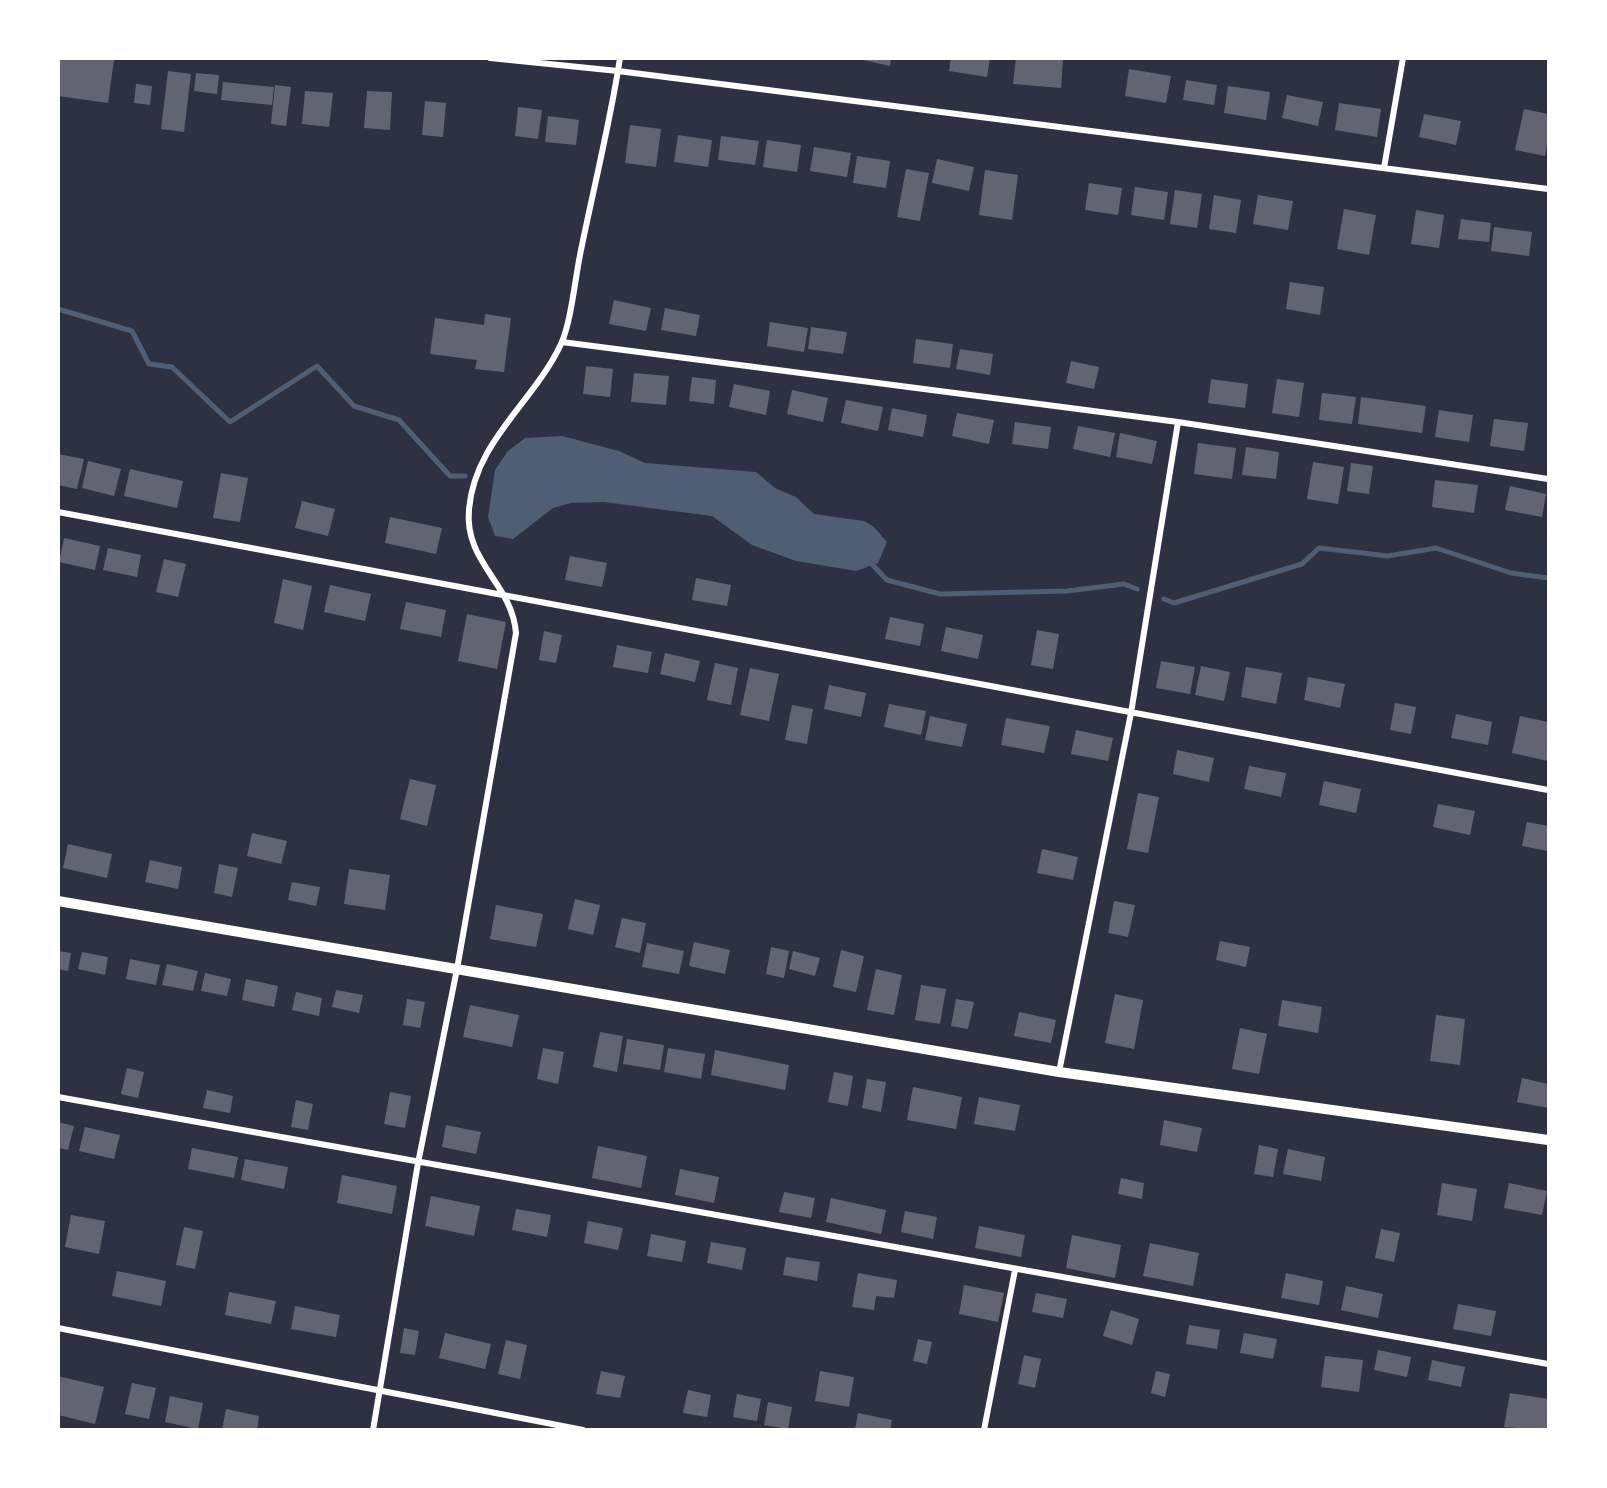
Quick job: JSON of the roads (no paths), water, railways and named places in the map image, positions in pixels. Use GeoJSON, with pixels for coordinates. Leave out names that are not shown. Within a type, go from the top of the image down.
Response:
{"type":"FeatureCollection","features":[{"type":"Feature","properties":{"kind":"street"},"geometry":{"type":"LineString","coordinates":[[490,58],[618,71],[1548,189]]}},
{"type":"Feature","properties":{"kind":"street"},"geometry":{"type":"LineString","coordinates":[[373,1430],[418,1163],[457,969],[516,633],[515,617],[505,594],[484,568],[473,544],[468,524],[469,507],[479,468],[489,448],[507,422],[530,396],[562,342],[620,58]]}},
{"type":"Feature","properties":{"kind":"street"},"geometry":{"type":"LineString","coordinates":[[1384,168],[1403,58]]}},
{"type":"Feature","properties":{"kind":"street"},"geometry":{"type":"LineString","coordinates":[[562,342],[1178,422],[1548,479]]}},
{"type":"Feature","properties":{"kind":"street"},"geometry":{"type":"LineString","coordinates":[[1059,1072],[1131,713],[1178,422]]}},
{"type":"Feature","properties":{"kind":"street"},"geometry":{"type":"LineString","coordinates":[[58,512],[1548,790]]}},
{"type":"Feature","properties":{"kind":"street"},"geometry":{"type":"LineString","coordinates":[[58,902],[1059,1072],[1548,1140]]}},
{"type":"Feature","properties":{"kind":"street"},"geometry":{"type":"LineString","coordinates":[[58,1097],[1548,1364]]}},
{"type":"Feature","properties":{"kind":"street"},"geometry":{"type":"LineString","coordinates":[[984,1430],[1015,1269]]}},
{"type":"Feature","properties":{"kind":"street"},"geometry":{"type":"LineString","coordinates":[[58,1328],[379,1388],[583,1430]]}},
{"type":"Feature","properties":{"kind":"water"},"geometry":{"type":"Polygon","coordinates":[[[562,436],[619,451],[645,463],[756,472],[775,488],[796,497],[814,514],[864,521],[874,527],[887,542],[878,563],[856,571],[796,561],[752,545],[712,516],[604,502],[571,503],[553,508],[513,539],[495,536],[488,517],[495,470],[508,451],[525,438],[562,436]]]}},
{"type":"Feature","properties":{"kind":"waterway"},"geometry":{"type":"LineString","coordinates":[[58,309],[132,331],[149,364],[172,367],[230,422],[317,366],[354,406],[399,420],[450,476],[465,476]]}},
{"type":"Feature","properties":{"kind":"waterway"},"geometry":{"type":"LineString","coordinates":[[1164,599],[1174,603],[1302,564],[1319,548],[1388,556],[1436,548],[1511,573],[1548,578]]}},
{"type":"Feature","properties":{"kind":"waterway"},"geometry":{"type":"LineString","coordinates":[[868,560],[887,580],[940,594],[1067,591],[1124,584],[1137,589]]}}]}
